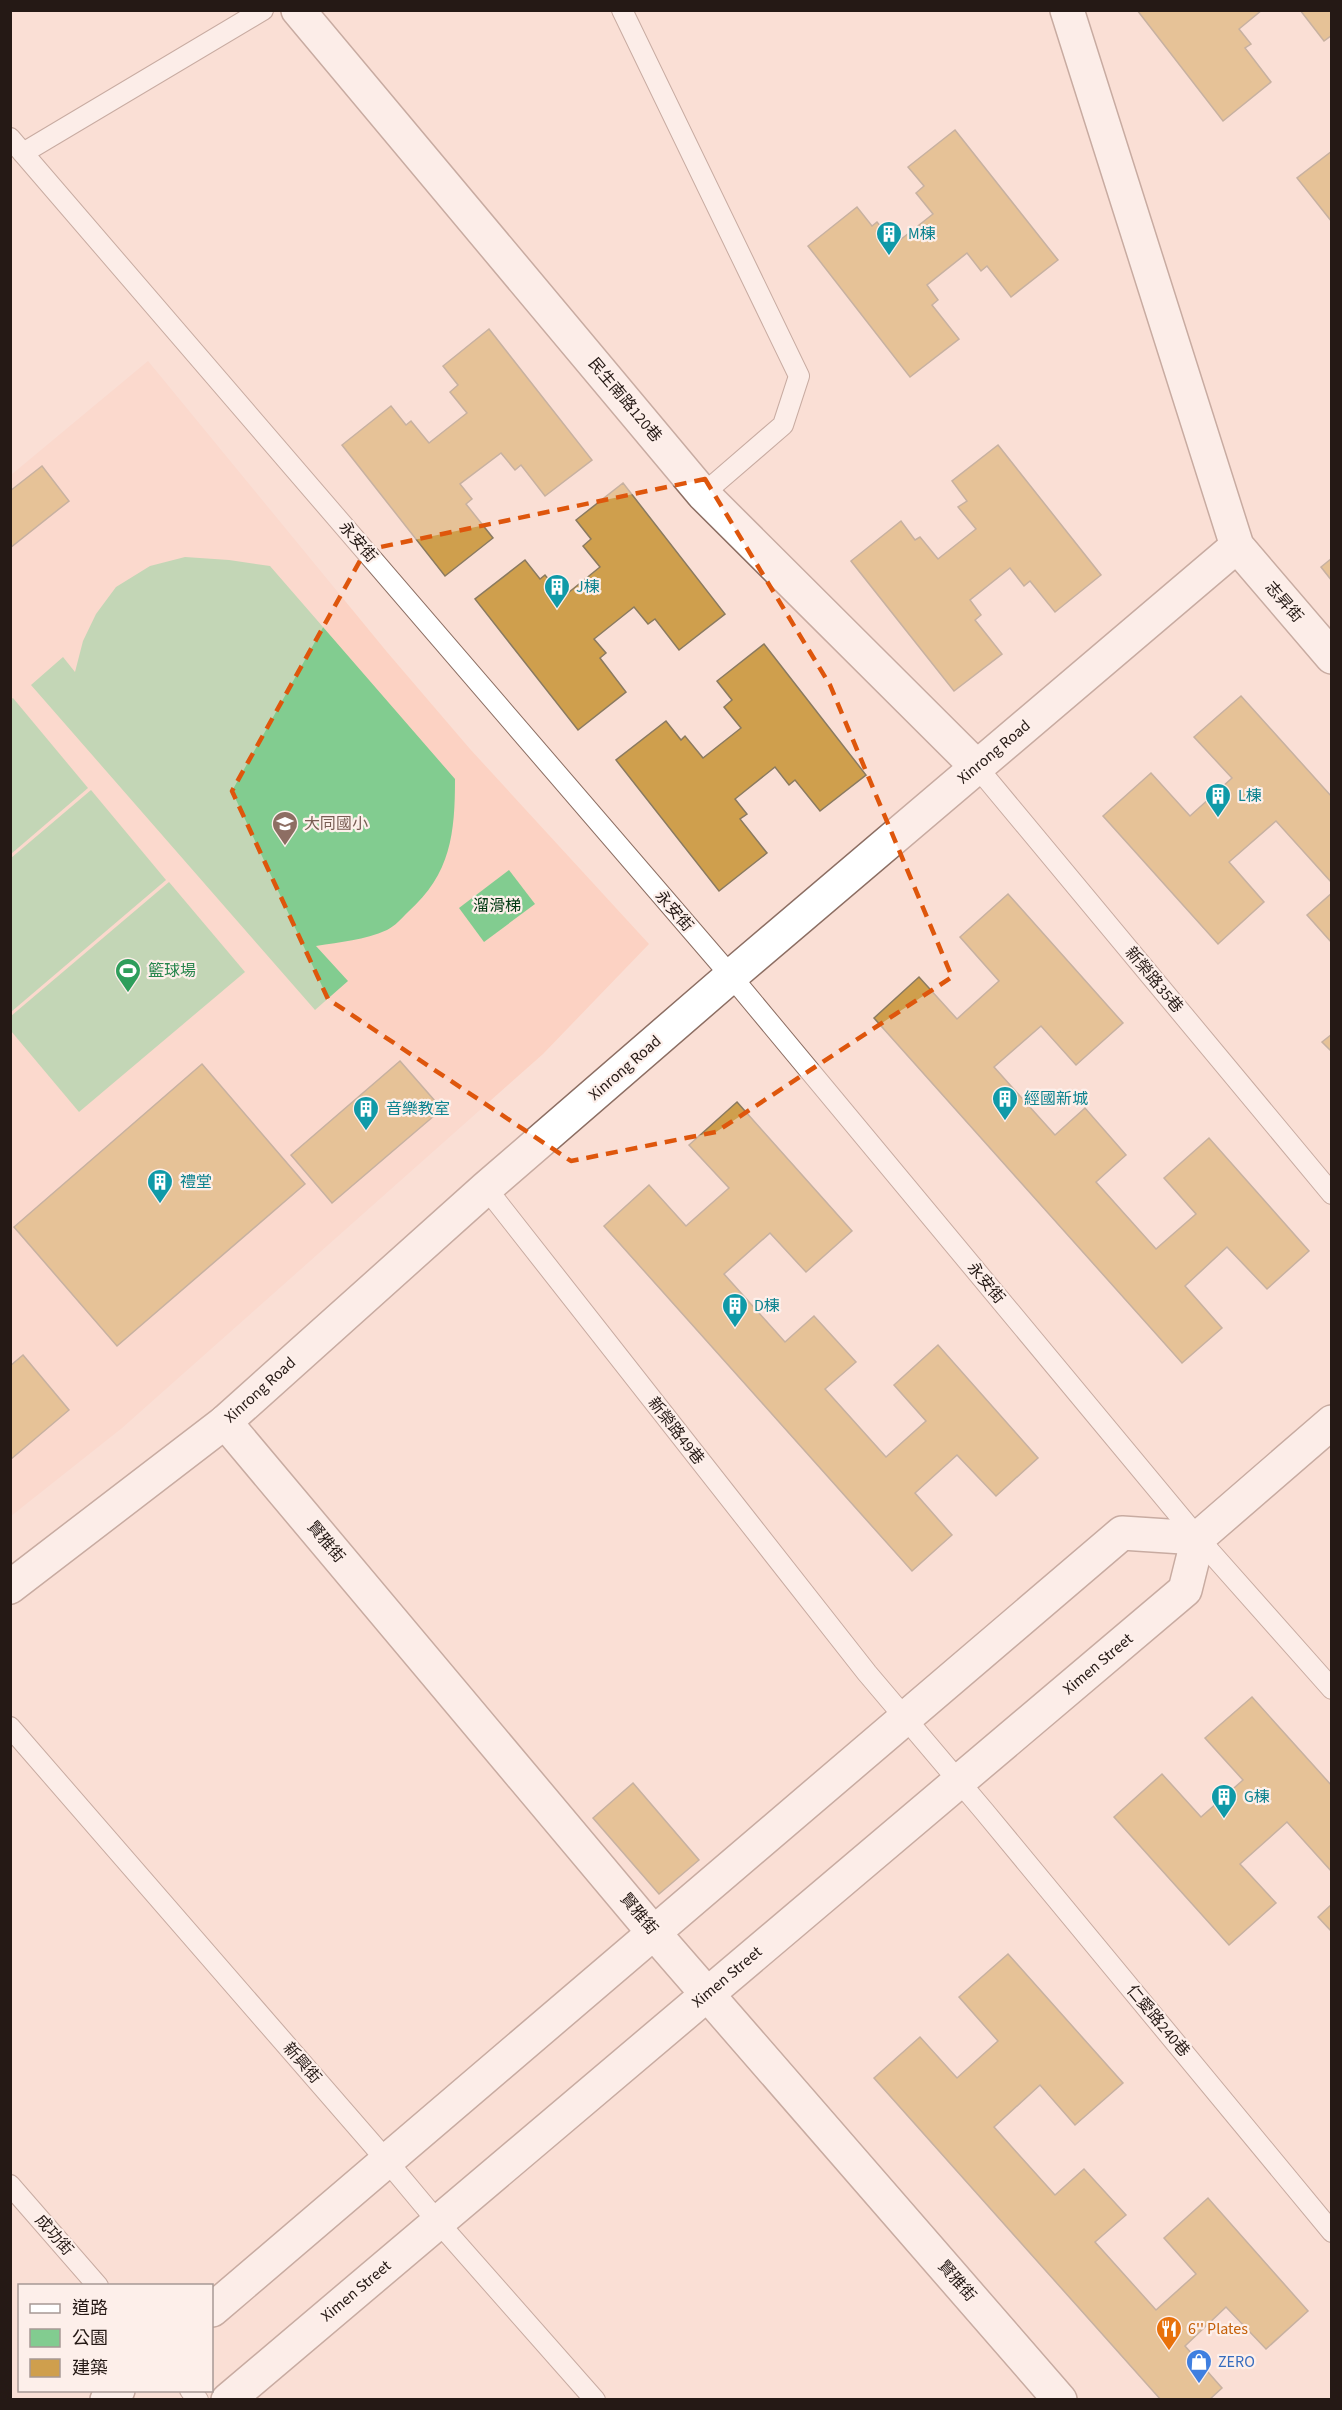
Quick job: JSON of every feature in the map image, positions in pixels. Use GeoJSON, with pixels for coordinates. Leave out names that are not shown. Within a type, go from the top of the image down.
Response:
{"type":"FeatureCollection","features":[{"type":"Feature","properties":{"kind":"street","name":"民生南路120巷"},"geometry":{"type":"LineString","coordinates":[[298,10],[703,494],[977,767]]}},
{"type":"Feature","properties":{"kind":"street"},"geometry":{"type":"LineString","coordinates":[[1067,10],[1236,546]]}},
{"type":"Feature","properties":{"kind":"street","name":"志昇街"},"geometry":{"type":"LineString","coordinates":[[1236,546],[1332,657]]}},
{"type":"Feature","properties":{"kind":"street","name":"Xinrong Road"},"geometry":{"type":"LineString","coordinates":[[10,1587],[225,1422],[486,1188],[1236,546]]}},
{"type":"Feature","properties":{"kind":"street","name":"賢雅街"},"geometry":{"type":"LineString","coordinates":[[225,1422],[654,1933],[1060,2400]]}},
{"type":"Feature","properties":{"kind":"street"},"geometry":{"type":"LineString","coordinates":[[213,2309],[1122,1533],[1198,1538],[1332,1422]]}},
{"type":"Feature","properties":{"kind":"street","name":"Ximen Street"},"geometry":{"type":"LineString","coordinates":[[228,2400],[1185,1590],[1198,1538]]}},
{"type":"Feature","properties":{"kind":"lane"},"geometry":{"type":"LineString","coordinates":[[17,145],[263,10]]}},
{"type":"Feature","properties":{"kind":"lane"},"geometry":{"type":"LineString","coordinates":[[622,10],[799,376],[783,425],[703,494]]}},
{"type":"Feature","properties":{"kind":"lane","name":"永安街"},"geometry":{"type":"LineString","coordinates":[[17,145],[731,976],[1198,1538],[1332,1689]]}},
{"type":"Feature","properties":{"kind":"lane","name":"新榮路35巷"},"geometry":{"type":"LineString","coordinates":[[977,767],[1332,1194]]}},
{"type":"Feature","properties":{"kind":"lane","name":"新榮路49巷"},"geometry":{"type":"LineString","coordinates":[[486,1188],[867,1673],[905,1718]]}},
{"type":"Feature","properties":{"kind":"lane","name":"仁愛路240巷"},"geometry":{"type":"LineString","coordinates":[[905,1718],[1332,2232]]}},
{"type":"Feature","properties":{"kind":"lane","name":"新興街"},"geometry":{"type":"LineString","coordinates":[[10,1727],[595,2400]]}},
{"type":"Feature","properties":{"kind":"lane","name":"成功街"},"geometry":{"type":"LineString","coordinates":[[10,2185],[96,2284]]}},
{"type":"Feature","properties":{"kind":"highlighted area"},"geometry":{"type":"Polygon","coordinates":[[[705,479],[830,685],[952,977],[716,1132],[571,1161],[328,999],[232,791],[366,550],[705,479]]]}},
{"type":"Feature","properties":{"kind":"shaded area","name":"大同國小"},"geometry":{"type":"Polygon","coordinates":[[[148,361],[387,652],[470,749],[649,944],[543,1054],[122,1428],[11,1516],[11,475],[148,361]]]}},
{"type":"Feature","properties":{"kind":"green space"},"geometry":{"type":"Polygon","coordinates":[[[185,557],[270,566],[455,779],[454,817],[448,852],[433,883],[422,898],[387,930],[361,938],[316,946],[348,981],[315,1010],[31,685],[63,657],[75,672],[83,641],[96,614],[116,587],[150,566],[185,557]]]}},
{"type":"Feature","properties":{"kind":"green space"},"geometry":{"type":"Polygon","coordinates":[[[13,698],[88,788],[11,854],[10,700],[13,698]]]}},
{"type":"Feature","properties":{"kind":"green space"},"geometry":{"type":"Polygon","coordinates":[[[91,790],[166,880],[11,1012],[11,858],[91,790]]]}},
{"type":"Feature","properties":{"kind":"green space","name":"溜滑梯"},"geometry":{"type":"Polygon","coordinates":[[[509,870],[535,904],[484,942],[459,908],[509,870]]]}},
{"type":"Feature","properties":{"kind":"green space","name":"籃球場"},"geometry":{"type":"Polygon","coordinates":[[[169,882],[245,972],[79,1112],[11,1031],[11,1016],[169,882]]]}},
{"type":"Feature","properties":{"kind":"building"},"geometry":{"type":"Polygon","coordinates":[[[1137,10],[1262,10],[1239,29],[1251,44],[1245,48],[1271,82],[1223,121],[1137,10]]]}},
{"type":"Feature","properties":{"kind":"building"},"geometry":{"type":"Polygon","coordinates":[[[1300,10],[1332,10],[1332,35],[1324,41],[1300,10]]]}},
{"type":"Feature","properties":{"kind":"building","name":"M棟"},"geometry":{"type":"Polygon","coordinates":[[[955,130],[1058,260],[1011,297],[987,266],[981,271],[967,253],[927,285],[938,300],[932,305],[959,339],[910,377],[808,246],[857,207],[872,226],[877,222],[895,244],[933,214],[916,193],[924,186],[908,167],[955,130]]]}},
{"type":"Feature","properties":{"kind":"building"},"geometry":{"type":"Polygon","coordinates":[[[1332,151],[1332,222],[1297,178],[1332,151]]]}},
{"type":"Feature","properties":{"kind":"building"},"geometry":{"type":"Polygon","coordinates":[[[489,329],[592,460],[545,496],[521,465],[515,470],[501,453],[460,484],[472,499],[466,504],[493,538],[445,576],[342,445],[391,406],[406,425],[411,421],[429,443],[467,413],[450,392],[458,385],[443,366],[489,329]]]}},
{"type":"Feature","properties":{"kind":"building"},"geometry":{"type":"Polygon","coordinates":[[[998,445],[1101,575],[1055,612],[1030,581],[1024,586],[1010,568],[970,600],[981,615],[975,620],[1002,654],[954,691],[851,561],[901,521],[915,540],[920,537],[938,559],[976,529],[958,507],[967,501],[952,481],[998,445]]]}},
{"type":"Feature","properties":{"kind":"building"},"geometry":{"type":"Polygon","coordinates":[[[42,466],[69,501],[10,548],[10,491],[42,466]]]}},
{"type":"Feature","properties":{"kind":"building","name":"J棟"},"geometry":{"type":"Polygon","coordinates":[[[623,483],[725,614],[679,650],[655,619],[648,624],[634,607],[594,639],[606,653],[600,658],[626,692],[578,730],[475,599],[525,560],[540,579],[545,575],[563,597],[600,567],[583,546],[591,539],[576,520],[623,483]]]}},
{"type":"Feature","properties":{"kind":"building"},"geometry":{"type":"Polygon","coordinates":[[[1332,558],[1332,581],[1321,567],[1332,558]]]}},
{"type":"Feature","properties":{"kind":"building"},"geometry":{"type":"Polygon","coordinates":[[[764,644],[866,775],[820,811],[795,780],[789,785],[775,767],[735,799],[747,814],[740,819],[767,853],[719,891],[616,760],[666,721],[681,740],[685,736],[703,758],[741,728],[724,707],[732,700],[717,681],[764,644]]]}},
{"type":"Feature","properties":{"kind":"building","name":"L棟"},"geometry":{"type":"Polygon","coordinates":[[[1241,696],[1332,797],[1332,883],[1276,821],[1229,862],[1264,902],[1218,944],[1103,816],[1151,773],[1190,816],[1232,778],[1194,737],[1241,696]]]}},
{"type":"Feature","properties":{"kind":"building"},"geometry":{"type":"Polygon","coordinates":[[[1332,893],[1332,943],[1307,915],[1332,893]]]}},
{"type":"Feature","properties":{"kind":"building","name":"經國新城"},"geometry":{"type":"Polygon","coordinates":[[[1008,894],[1123,1023],[1076,1065],[1041,1026],[994,1067],[1055,1135],[1085,1108],[1126,1155],[1096,1182],[1156,1249],[1196,1214],[1164,1178],[1209,1138],[1309,1251],[1267,1289],[1227,1247],[1185,1286],[1222,1328],[1182,1363],[874,1018],[919,977],[957,1019],[999,981],[960,937],[1008,894]]]}},
{"type":"Feature","properties":{"kind":"building"},"geometry":{"type":"Polygon","coordinates":[[[1332,1034],[1332,1052],[1322,1042],[1332,1034]]]}},
{"type":"Feature","properties":{"kind":"building","name":"音樂教室"},"geometry":{"type":"Polygon","coordinates":[[[400,1061],[442,1109],[332,1203],[291,1155],[400,1061]]]}},
{"type":"Feature","properties":{"kind":"building","name":"禮堂"},"geometry":{"type":"Polygon","coordinates":[[[202,1064],[305,1184],[117,1346],[14,1227],[202,1064]]]}},
{"type":"Feature","properties":{"kind":"building","name":"D棟"},"geometry":{"type":"Polygon","coordinates":[[[737,1102],[852,1231],[806,1272],[770,1233],[724,1274],[785,1342],[814,1316],[856,1362],[825,1389],[886,1457],[926,1421],[894,1385],[938,1345],[1038,1458],[996,1496],[957,1455],[915,1493],[952,1535],[912,1571],[604,1226],[649,1185],[686,1226],[729,1188],[689,1145],[737,1102]]]}},
{"type":"Feature","properties":{"kind":"building"},"geometry":{"type":"Polygon","coordinates":[[[23,1355],[69,1410],[10,1460],[10,1366],[23,1355]]]}},
{"type":"Feature","properties":{"kind":"building","name":"G棟"},"geometry":{"type":"Polygon","coordinates":[[[1252,1697],[1332,1786],[1332,1872],[1287,1822],[1240,1864],[1276,1903],[1229,1945],[1114,1817],[1162,1774],[1201,1817],[1243,1780],[1205,1738],[1252,1697]]]}},
{"type":"Feature","properties":{"kind":"building"},"geometry":{"type":"Polygon","coordinates":[[[633,1783],[699,1860],[659,1894],[593,1818],[633,1783]]]}},
{"type":"Feature","properties":{"kind":"building"},"geometry":{"type":"Polygon","coordinates":[[[1332,1904],[1332,1932],[1318,1917],[1332,1904]]]}},
{"type":"Feature","properties":{"kind":"building"},"geometry":{"type":"Polygon","coordinates":[[[1008,1954],[1123,2083],[1075,2125],[1040,2085],[994,2127],[1055,2195],[1084,2169],[1126,2215],[1095,2242],[1156,2310],[1196,2274],[1164,2238],[1208,2198],[1308,2311],[1266,2349],[1226,2307],[1185,2346],[1222,2388],[1209,2400],[1161,2400],[874,2078],[920,2037],[957,2078],[998,2041],[959,1997],[1008,1954]]]}},
{"type":"Feature","properties":{"kind":"place","name":"M棟"},"geometry":{"type":"Point","coordinates":[889,257]}},
{"type":"Feature","properties":{"kind":"place","name":"J棟"},"geometry":{"type":"Point","coordinates":[557,610]}},
{"type":"Feature","properties":{"kind":"place","name":"L棟"},"geometry":{"type":"Point","coordinates":[1218,819]}},
{"type":"Feature","properties":{"kind":"place","name":"大同國小"},"geometry":{"type":"Point","coordinates":[285,847]}},
{"type":"Feature","properties":{"kind":"place","name":"籃球場"},"geometry":{"type":"Point","coordinates":[128,994]}},
{"type":"Feature","properties":{"kind":"place","name":"經國新城"},"geometry":{"type":"Point","coordinates":[1005,1122]}},
{"type":"Feature","properties":{"kind":"place","name":"音樂教室"},"geometry":{"type":"Point","coordinates":[366,1132]}},
{"type":"Feature","properties":{"kind":"place","name":"禮堂"},"geometry":{"type":"Point","coordinates":[160,1205]}},
{"type":"Feature","properties":{"kind":"place","name":"D棟"},"geometry":{"type":"Point","coordinates":[735,1329]}},
{"type":"Feature","properties":{"kind":"place","name":"G棟"},"geometry":{"type":"Point","coordinates":[1224,1820]}},
{"type":"Feature","properties":{"kind":"place","name":"6'' Plates"},"geometry":{"type":"Point","coordinates":[1169,2352]}},
{"type":"Feature","properties":{"kind":"place","name":"ZERO"},"geometry":{"type":"Point","coordinates":[1199,2385]}}]}
